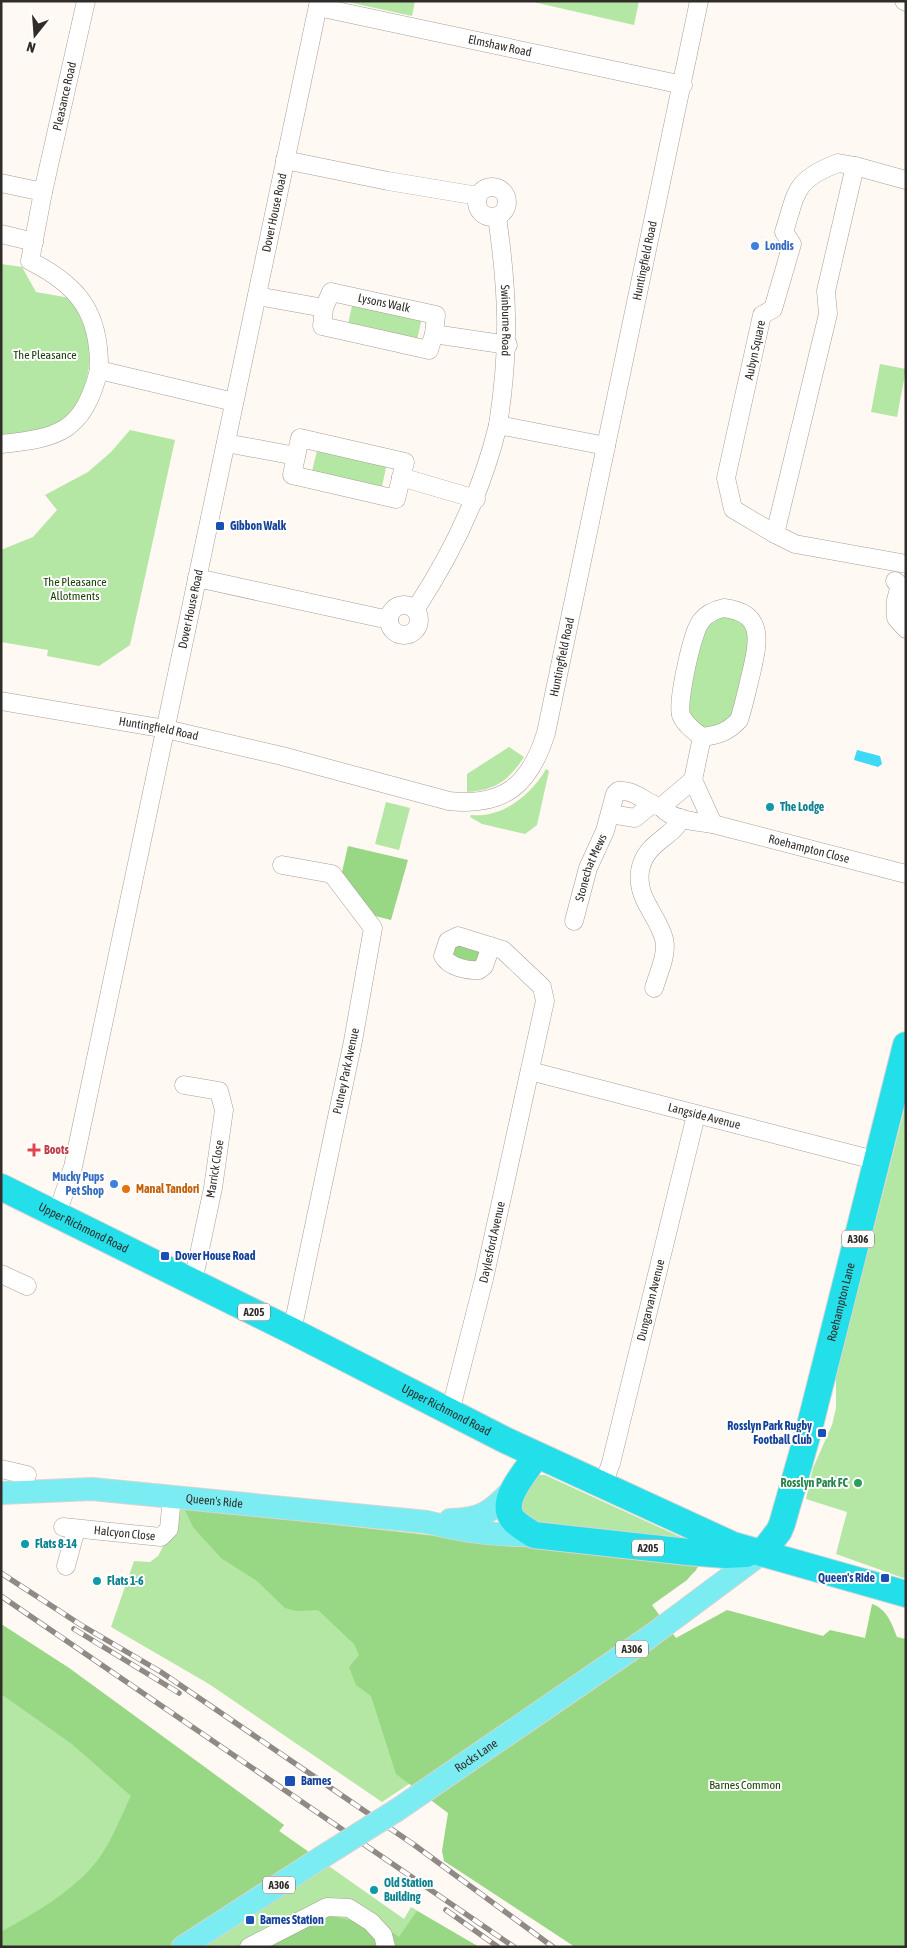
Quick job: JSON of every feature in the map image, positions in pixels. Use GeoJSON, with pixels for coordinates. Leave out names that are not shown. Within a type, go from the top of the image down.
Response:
{"type":"FeatureCollection","features":[{"type":"Feature","properties":{"kind":"highway","name":"Roehampton Lane"},"geometry":{"type":"LineString","coordinates":[[762,1553],[779,1532],[786,1513],[878,1161],[906,1045]]}},
{"type":"Feature","properties":{"kind":"highway","name":"Upper Richmond Road"},"geometry":{"type":"LineString","coordinates":[[1,1188],[292,1331],[536,1455],[733,1545],[906,1594]]}},
{"type":"Feature","properties":{"kind":"highway","name":"Queen's Ride"},"geometry":{"type":"LineString","coordinates":[[511,1491],[522,1478],[536,1455]]}},
{"type":"Feature","properties":{"kind":"highway"},"geometry":{"type":"LineString","coordinates":[[511,1491],[508,1504],[510,1516],[534,1535]]}},
{"type":"Feature","properties":{"kind":"highway","name":"Queen's Ride"},"geometry":{"type":"LineString","coordinates":[[534,1535],[725,1555],[762,1553]]}},
{"type":"Feature","properties":{"kind":"main road","name":"Queen's Ride"},"geometry":{"type":"LineString","coordinates":[[1,1493],[92,1489],[427,1522],[453,1528],[515,1536],[534,1535]]}},
{"type":"Feature","properties":{"kind":"main road","name":"Queen's Ride"},"geometry":{"type":"LineString","coordinates":[[427,1522],[477,1518],[492,1511],[511,1491]]}},
{"type":"Feature","properties":{"kind":"main road","name":"Rocks Lane"},"geometry":{"type":"LineString","coordinates":[[183,1947],[413,1799],[648,1638],[762,1553]]}},
{"type":"Feature","properties":{"kind":"street","name":"Pleasance Road"},"geometry":{"type":"LineString","coordinates":[[43,192],[86,1]]}},
{"type":"Feature","properties":{"kind":"street","name":"Huntingfield Road"},"geometry":{"type":"LineString","coordinates":[[1,701],[166,728],[282,756],[449,801],[465,803],[490,801],[512,790],[528,775],[539,756],[546,733],[683,85],[699,1]]}},
{"type":"Feature","properties":{"kind":"street","name":"Elmshaw Road"},"geometry":{"type":"LineString","coordinates":[[318,4],[683,85]]}},
{"type":"Feature","properties":{"kind":"street","name":"Dover House Road"},"geometry":{"type":"LineString","coordinates":[[57,1214],[73,1167],[318,4]]}},
{"type":"Feature","properties":{"kind":"street","name":"Swinburne Road"},"geometry":{"type":"LineString","coordinates":[[285,160],[388,181],[478,196],[490,187],[503,191],[508,200],[507,205],[498,217],[505,272],[508,345],[505,382],[498,425],[488,464],[476,499],[455,542],[415,610]]}},
{"type":"Feature","properties":{"kind":"street","name":"Aubyn Square"},"geometry":{"type":"LineString","coordinates":[[906,180],[838,162],[818,170],[799,186],[784,232],[792,244],[774,309],[762,315],[726,478],[733,509],[795,544],[906,564]]}},
{"type":"Feature","properties":{"kind":"street"},"geometry":{"type":"LineString","coordinates":[[775,534],[828,314],[826,291],[855,166]]}},
{"type":"Feature","properties":{"kind":"street"},"geometry":{"type":"LineString","coordinates":[[1,183],[43,192],[30,261],[54,273],[66,282],[89,312],[99,350],[99,370],[85,408],[72,423],[55,435],[40,440],[1,444]]}},
{"type":"Feature","properties":{"kind":"street"},"geometry":{"type":"LineString","coordinates":[[478,196],[478,206],[483,214],[498,217]]}},
{"type":"Feature","properties":{"kind":"street"},"geometry":{"type":"LineString","coordinates":[[1,234],[34,242]]}},
{"type":"Feature","properties":{"kind":"street","name":"Lysons Walk"},"geometry":{"type":"LineString","coordinates":[[324,308],[331,292],[436,315],[434,334]]}},
{"type":"Feature","properties":{"kind":"street"},"geometry":{"type":"LineString","coordinates":[[257,296],[324,308],[322,326],[429,350],[434,334],[508,345]]}},
{"type":"Feature","properties":{"kind":"street"},"geometry":{"type":"LineString","coordinates":[[99,370],[234,402]]}},
{"type":"Feature","properties":{"kind":"street"},"geometry":{"type":"LineString","coordinates":[[498,425],[606,446]]}},
{"type":"Feature","properties":{"kind":"street"},"geometry":{"type":"LineString","coordinates":[[300,438],[405,462],[401,477],[396,499],[292,475],[300,438]]}},
{"type":"Feature","properties":{"kind":"street"},"geometry":{"type":"LineString","coordinates":[[226,443],[296,456]]}},
{"type":"Feature","properties":{"kind":"street"},"geometry":{"type":"LineString","coordinates":[[401,477],[476,499]]}},
{"type":"Feature","properties":{"kind":"street"},"geometry":{"type":"LineString","coordinates":[[197,578],[389,620]]}},
{"type":"Feature","properties":{"kind":"street"},"geometry":{"type":"LineString","coordinates":[[896,581],[900,585],[896,600],[896,618],[906,629]]}},
{"type":"Feature","properties":{"kind":"street"},"geometry":{"type":"LineString","coordinates":[[406,605],[415,610],[419,623],[409,635],[394,632],[389,620],[393,610],[406,605]]}},
{"type":"Feature","properties":{"kind":"street"},"geometry":{"type":"LineString","coordinates":[[734,609],[744,613],[757,634],[757,644],[743,709],[739,720],[730,729],[719,735],[702,737],[690,729],[681,715],[680,706],[696,628],[707,614],[715,610],[734,609]]}},
{"type":"Feature","properties":{"kind":"street"},"geometry":{"type":"LineString","coordinates":[[702,737],[693,780],[713,824]]}},
{"type":"Feature","properties":{"kind":"street"},"geometry":{"type":"LineString","coordinates":[[610,814],[635,818],[693,780]]}},
{"type":"Feature","properties":{"kind":"street","name":"Stonechat Mews"},"geometry":{"type":"LineString","coordinates":[[574,921],[588,868],[605,832],[618,790],[641,796],[656,806]]}},
{"type":"Feature","properties":{"kind":"street","name":"Roehampton Close"},"geometry":{"type":"LineString","coordinates":[[656,806],[666,814],[713,824],[906,874]]}},
{"type":"Feature","properties":{"kind":"street"},"geometry":{"type":"LineString","coordinates":[[654,988],[665,951],[664,939],[641,893],[640,869],[645,855],[676,826],[681,818]]}},
{"type":"Feature","properties":{"kind":"street","name":"Putney Park Avenue"},"geometry":{"type":"LineString","coordinates":[[282,865],[332,874],[373,928],[353,1041],[292,1331]]}},
{"type":"Feature","properties":{"kind":"street","name":"Daylesford Avenue"},"geometry":{"type":"LineString","coordinates":[[450,1412],[484,1279],[545,994],[542,987],[503,950],[491,946]]}},
{"type":"Feature","properties":{"kind":"street","name":"Langside Avenue"},"geometry":{"type":"LineString","coordinates":[[530,1071],[878,1161]]}},
{"type":"Feature","properties":{"kind":"street","name":"Marrick Close"},"geometry":{"type":"LineString","coordinates":[[184,1085],[219,1091],[224,1110],[213,1188],[193,1282]]}},
{"type":"Feature","properties":{"kind":"street","name":"Dungarvan Avenue"},"geometry":{"type":"LineString","coordinates":[[603,1485],[611,1463],[696,1115]]}},
{"type":"Feature","properties":{"kind":"street"},"geometry":{"type":"LineString","coordinates":[[1,1274],[27,1286]]}},
{"type":"Feature","properties":{"kind":"street"},"geometry":{"type":"LineString","coordinates":[[1,1470],[27,1475]]}},
{"type":"Feature","properties":{"kind":"street","name":"Halcyon Close"},"geometry":{"type":"LineString","coordinates":[[66,1566],[69,1528],[161,1537],[168,1529],[172,1496]]}},
{"type":"Feature","properties":{"kind":"street"},"geometry":{"type":"LineString","coordinates":[[249,1947],[328,1907],[349,1908],[371,1922],[383,1934],[386,1947]]}},
{"type":"Feature","properties":{"kind":"green space"},"geometry":{"type":"Polygon","coordinates":[[[343,1],[415,1],[412,16],[343,1]]]}},
{"type":"Feature","properties":{"kind":"green space"},"geometry":{"type":"Polygon","coordinates":[[[529,1],[639,1],[634,25],[529,1]]]}},
{"type":"Feature","properties":{"kind":"green space","name":"The Pleasance"},"geometry":{"type":"Polygon","coordinates":[[[1,264],[22,267],[36,292],[70,298],[84,320],[90,348],[89,364],[81,394],[65,418],[41,431],[1,437],[1,264]]]}},
{"type":"Feature","properties":{"kind":"green space"},"geometry":{"type":"Polygon","coordinates":[[[353,301],[422,317],[416,345],[347,329],[353,301]]]}},
{"type":"Feature","properties":{"kind":"green space"},"geometry":{"type":"Polygon","coordinates":[[[880,364],[906,369],[897,417],[871,412],[880,364]]]}},
{"type":"Feature","properties":{"kind":"green space","name":"The Pleasance Allotments"},"geometry":{"type":"Polygon","coordinates":[[[130,430],[175,440],[130,645],[99,666],[47,656],[48,650],[1,642],[1,550],[33,537],[57,510],[45,495],[88,472],[111,452],[130,430]]]}},
{"type":"Feature","properties":{"kind":"green space"},"geometry":{"type":"Polygon","coordinates":[[[318,447],[387,463],[381,491],[311,475],[318,447]]]}},
{"type":"Feature","properties":{"kind":"green space"},"geometry":{"type":"Polygon","coordinates":[[[722,616],[742,623],[748,630],[750,642],[742,687],[734,711],[723,726],[710,728],[697,725],[687,711],[687,702],[703,630],[722,616]]]}},
{"type":"Feature","properties":{"kind":"green space"},"geometry":{"type":"Polygon","coordinates":[[[509,747],[524,757],[513,772],[494,786],[467,792],[467,774],[509,747]]]}},
{"type":"Feature","properties":{"kind":"green space"},"geometry":{"type":"Polygon","coordinates":[[[546,769],[549,771],[537,825],[525,834],[482,824],[470,817],[471,815],[494,813],[515,803],[532,788],[546,769]]]}},
{"type":"Feature","properties":{"kind":"green space"},"geometry":{"type":"Polygon","coordinates":[[[386,802],[410,808],[399,850],[375,844],[386,802]]]}},
{"type":"Feature","properties":{"kind":"green space"},"geometry":{"type":"Polygon","coordinates":[[[348,846],[408,860],[391,920],[371,915],[342,872],[348,846]]]}},
{"type":"Feature","properties":{"kind":"green space"},"geometry":{"type":"Polygon","coordinates":[[[459,942],[484,953],[481,963],[471,966],[450,955],[453,945],[459,942]]]}},
{"type":"Feature","properties":{"kind":"green space","name":"Rosslyn Park FC"},"geometry":{"type":"Polygon","coordinates":[[[906,1103],[906,1579],[836,1554],[847,1512],[806,1499],[813,1468],[832,1425],[836,1408],[836,1376],[906,1103]]]}},
{"type":"Feature","properties":{"kind":"green space"},"geometry":{"type":"Polygon","coordinates":[[[536,1475],[545,1475],[685,1539],[539,1527],[520,1518],[521,1492],[536,1475]]]}},
{"type":"Feature","properties":{"kind":"green space"},"geometry":{"type":"Polygon","coordinates":[[[179,1509],[662,1560],[697,1570],[424,1774],[382,1802],[209,1684],[111,1627],[134,1561],[150,1562],[158,1556],[179,1509]]]}},
{"type":"Feature","properties":{"kind":"green space","name":"Barnes Common"},"geometry":{"type":"Polygon","coordinates":[[[185,1510],[202,1510],[699,1566],[687,1580],[652,1605],[676,1638],[727,1610],[823,1636],[830,1630],[865,1638],[872,1604],[882,1609],[897,1637],[906,1639],[906,1947],[575,1947],[444,1861],[442,1851],[448,1813],[396,1774],[371,1696],[356,1685],[349,1667],[359,1655],[354,1644],[318,1610],[297,1611],[285,1608],[257,1581],[221,1558],[193,1527],[185,1510]]]}},
{"type":"Feature","properties":{"kind":"green space"},"geometry":{"type":"Polygon","coordinates":[[[1,1624],[69,1668],[284,1825],[279,1831],[404,1919],[411,1907],[479,1947],[1,1947],[1,1624]]]}},
{"type":"Feature","properties":{"kind":"green space"},"geometry":{"type":"Polygon","coordinates":[[[1,1624],[69,1668],[284,1825],[279,1831],[310,1853],[202,1947],[1,1947],[1,1932],[61,1895],[92,1867],[109,1842],[131,1796],[72,1744],[1,1694],[1,1624]]]}},
{"type":"Feature","properties":{"kind":"green space"},"geometry":{"type":"Polygon","coordinates":[[[417,1911],[479,1947],[267,1947],[329,1915],[389,1930],[399,1937],[417,1911]]]}},
{"type":"Feature","properties":{"kind":"water"},"geometry":{"type":"Polygon","coordinates":[[[857,750],[880,756],[882,764],[878,767],[854,760],[857,750]]]}},
{"type":"Feature","properties":{"kind":"railway"},"geometry":{"type":"LineString","coordinates":[[1,1573],[81,1625],[161,1672],[413,1844],[553,1947]]}},
{"type":"Feature","properties":{"kind":"railway"},"geometry":{"type":"LineString","coordinates":[[1,1596],[514,1947]]}},
{"type":"Feature","properties":{"kind":"railway"},"geometry":{"type":"LineString","coordinates":[[74,1629],[179,1693]]}},
{"type":"Feature","properties":{"kind":"railway"},"geometry":{"type":"LineString","coordinates":[[446,1910],[498,1947]]}},
{"type":"Feature","properties":{"kind":"place","name":"Londis"},"geometry":{"type":"Point","coordinates":[755,246]}},
{"type":"Feature","properties":{"kind":"place","name":"Gibbon Walk"},"geometry":{"type":"Point","coordinates":[220,526]}},
{"type":"Feature","properties":{"kind":"place","name":"The Lodge"},"geometry":{"type":"Point","coordinates":[770,807]}},
{"type":"Feature","properties":{"kind":"place","name":"Boots"},"geometry":{"type":"Point","coordinates":[34,1150]}},
{"type":"Feature","properties":{"kind":"place","name":"Mucky Pups Pet Shop"},"geometry":{"type":"Point","coordinates":[114,1184]}},
{"type":"Feature","properties":{"kind":"place","name":"Manal Tandori"},"geometry":{"type":"Point","coordinates":[126,1189]}},
{"type":"Feature","properties":{"kind":"place","name":"Dover House Road"},"geometry":{"type":"Point","coordinates":[165,1256]}},
{"type":"Feature","properties":{"kind":"place","name":"Rosslyn Park Rugby Football Club"},"geometry":{"type":"Point","coordinates":[822,1433]}},
{"type":"Feature","properties":{"kind":"place","name":"Rosslyn Park FC"},"geometry":{"type":"Point","coordinates":[858,1483]}},
{"type":"Feature","properties":{"kind":"place","name":"Flats 8-14"},"geometry":{"type":"Point","coordinates":[25,1544]}},
{"type":"Feature","properties":{"kind":"place","name":"Queen's Ride"},"geometry":{"type":"Point","coordinates":[885,1578]}},
{"type":"Feature","properties":{"kind":"place","name":"Flats 1-6"},"geometry":{"type":"Point","coordinates":[97,1581]}},
{"type":"Feature","properties":{"kind":"place","name":"Barnes"},"geometry":{"type":"Point","coordinates":[290,1781]}},
{"type":"Feature","properties":{"kind":"place","name":"Old Station Building"},"geometry":{"type":"Point","coordinates":[374,1890]}},
{"type":"Feature","properties":{"kind":"place","name":"Barnes Station"},"geometry":{"type":"Point","coordinates":[250,1920]}}]}
